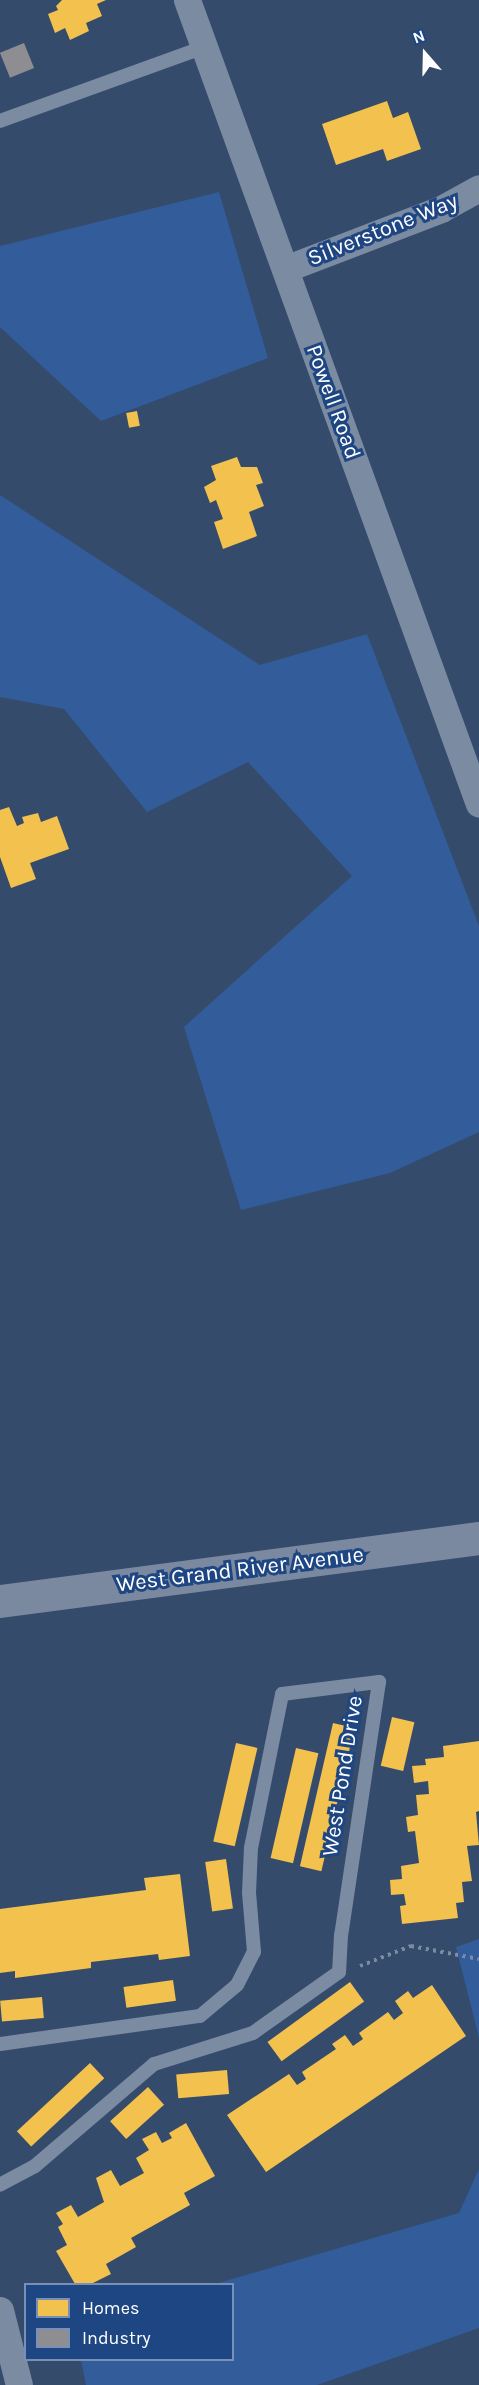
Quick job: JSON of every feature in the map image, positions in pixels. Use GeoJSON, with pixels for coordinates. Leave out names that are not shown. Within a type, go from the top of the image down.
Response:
{"type":"FeatureCollection","features":[{"type":"Feature","properties":{"kind":"main road","name":"West Grand River Avenue"},"geometry":{"type":"LineString","coordinates":[[0,1601],[479,1538]]}},
{"type":"Feature","properties":{"kind":"street","name":"Powell Road"},"geometry":{"type":"LineString","coordinates":[[187,0],[479,804]]}},
{"type":"Feature","properties":{"kind":"street","name":"Silverstone Way"},"geometry":{"type":"LineString","coordinates":[[285,269],[441,209],[479,188]]}},
{"type":"Feature","properties":{"kind":"street"},"geometry":{"type":"LineString","coordinates":[[0,2310],[19,2385]]}},
{"type":"Feature","properties":{"kind":"lane"},"geometry":{"type":"LineString","coordinates":[[0,121],[204,47]]}},
{"type":"Feature","properties":{"kind":"lane","name":"West Pond Drive"},"geometry":{"type":"LineString","coordinates":[[0,2044],[200,2016],[237,1985],[254,1952],[249,1893],[251,1848],[282,1694],[379,1682],[341,1935],[339,1972]]}},
{"type":"Feature","properties":{"kind":"lane"},"geometry":{"type":"LineString","coordinates":[[0,2185],[35,2166],[154,2064],[253,2033],[339,1972]]}},
{"type":"Feature","properties":{"kind":"path"},"geometry":{"type":"LineString","coordinates":[[339,1972],[384,1960],[411,1946],[479,1959]]}},
{"type":"Feature","properties":{"kind":"shaded area"},"geometry":{"type":"Polygon","coordinates":[[[219,192],[268,358],[101,421],[0,327],[0,246],[219,192]]]}},
{"type":"Feature","properties":{"kind":"shaded area"},"geometry":{"type":"Polygon","coordinates":[[[0,495],[260,665],[367,634],[479,926],[479,1132],[390,1173],[241,1210],[184,1027],[352,876],[248,762],[147,812],[64,709],[0,697],[0,495]]]}},
{"type":"Feature","properties":{"kind":"shaded area"},"geometry":{"type":"Polygon","coordinates":[[[479,1939],[479,2038],[456,1947],[479,1939]]]}},
{"type":"Feature","properties":{"kind":"shaded area"},"geometry":{"type":"Polygon","coordinates":[[[479,2169],[479,2328],[317,2385],[86,2385],[81,2361],[234,2361],[234,2283],[218,2283],[459,2213],[479,2169]]]}},
{"type":"Feature","properties":{"kind":"building: Homes"},"geometry":{"type":"Polygon","coordinates":[[[62,0],[106,0],[97,4],[102,16],[86,23],[89,31],[70,40],[65,28],[55,33],[48,14],[58,10],[56,6],[62,0]]]}},
{"type":"Feature","properties":{"kind":"building: Homes"},"geometry":{"type":"Polygon","coordinates":[[[387,101],[393,118],[408,112],[421,149],[387,161],[383,149],[336,165],[322,124],[387,101]]]}},
{"type":"Feature","properties":{"kind":"building: Homes"},"geometry":{"type":"Polygon","coordinates":[[[137,411],[140,426],[129,428],[126,413],[137,411]]]}},
{"type":"Feature","properties":{"kind":"building: Homes"},"geometry":{"type":"Polygon","coordinates":[[[237,457],[241,467],[257,467],[263,483],[256,485],[264,506],[249,512],[257,536],[223,549],[214,522],[223,519],[216,500],[210,503],[204,487],[216,480],[211,466],[237,457]]]}},
{"type":"Feature","properties":{"kind":"building: Homes"},"geometry":{"type":"Polygon","coordinates":[[[9,807],[17,826],[24,823],[22,817],[38,813],[41,822],[57,816],[69,849],[30,863],[36,879],[11,888],[0,857],[0,810],[9,807]]]}},
{"type":"Feature","properties":{"kind":"building: Homes"},"geometry":{"type":"Polygon","coordinates":[[[392,1717],[414,1722],[403,1771],[381,1766],[392,1717]]]}},
{"type":"Feature","properties":{"kind":"building: Homes"},"geometry":{"type":"Polygon","coordinates":[[[333,1723],[354,1728],[321,1871],[300,1866],[333,1723]]]}},
{"type":"Feature","properties":{"kind":"building: Homes"},"geometry":{"type":"Polygon","coordinates":[[[479,1741],[479,1811],[476,1812],[479,1845],[467,1846],[472,1881],[462,1882],[464,1902],[456,1903],[458,1918],[402,1924],[400,1906],[406,1905],[404,1894],[391,1895],[390,1880],[402,1879],[401,1866],[419,1863],[415,1831],[408,1832],[406,1817],[418,1815],[416,1795],[429,1794],[428,1781],[414,1783],[412,1766],[426,1765],[425,1759],[444,1757],[443,1746],[479,1741]]]}},
{"type":"Feature","properties":{"kind":"building: Homes"},"geometry":{"type":"Polygon","coordinates":[[[236,1743],[257,1748],[235,1846],[213,1841],[236,1743]]]}},
{"type":"Feature","properties":{"kind":"building: Homes"},"geometry":{"type":"Polygon","coordinates":[[[296,1748],[318,1753],[293,1863],[271,1858],[296,1748]]]}},
{"type":"Feature","properties":{"kind":"building: Homes"},"geometry":{"type":"Polygon","coordinates":[[[226,1859],[233,1909],[212,1911],[205,1862],[226,1859]]]}},
{"type":"Feature","properties":{"kind":"building: Homes"},"geometry":{"type":"Polygon","coordinates":[[[180,1874],[190,1956],[159,1960],[158,1954],[91,1962],[91,1968],[15,1978],[15,1971],[0,1973],[0,1909],[146,1890],[144,1878],[180,1874]]]}},
{"type":"Feature","properties":{"kind":"building: Homes"},"geometry":{"type":"Polygon","coordinates":[[[173,1980],[176,2001],[126,2008],[123,1987],[173,1980]]]}},
{"type":"Feature","properties":{"kind":"building: Homes"},"geometry":{"type":"Polygon","coordinates":[[[350,1982],[364,2001],[282,2061],[267,2042],[350,1982]]]}},
{"type":"Feature","properties":{"kind":"building: Homes"},"geometry":{"type":"Polygon","coordinates":[[[432,1985],[466,2036],[266,2172],[227,2115],[289,2074],[297,2085],[306,2079],[302,2072],[336,2049],[332,2044],[345,2035],[353,2046],[363,2039],[359,2033],[388,2012],[394,2020],[403,2013],[395,2001],[408,1991],[413,1998],[432,1985]]]}},
{"type":"Feature","properties":{"kind":"building: Homes"},"geometry":{"type":"Polygon","coordinates":[[[42,1997],[44,2018],[2,2022],[0,2001],[42,1997]]]}},
{"type":"Feature","properties":{"kind":"building: Homes"},"geometry":{"type":"Polygon","coordinates":[[[90,2063],[104,2078],[31,2147],[17,2131],[90,2063]]]}},
{"type":"Feature","properties":{"kind":"building: Homes"},"geometry":{"type":"Polygon","coordinates":[[[227,2070],[229,2094],[178,2098],[176,2074],[227,2070]]]}},
{"type":"Feature","properties":{"kind":"building: Homes"},"geometry":{"type":"Polygon","coordinates":[[[148,2087],[164,2105],[126,2139],[110,2121],[148,2087]]]}},
{"type":"Feature","properties":{"kind":"building: Homes"},"geometry":{"type":"Polygon","coordinates":[[[186,2123],[215,2176],[184,2193],[190,2205],[131,2238],[136,2247],[106,2264],[111,2274],[93,2283],[74,2283],[56,2251],[67,2245],[58,2227],[63,2224],[56,2213],[71,2205],[78,2217],[104,2202],[96,2178],[111,2170],[120,2186],[144,2173],[136,2158],[149,2150],[142,2139],[156,2132],[162,2143],[172,2138],[169,2133],[186,2123]]]}},
{"type":"Feature","properties":{"kind":"building: Industry"},"geometry":{"type":"Polygon","coordinates":[[[24,43],[34,68],[10,78],[0,53],[24,43]]]}}]}
